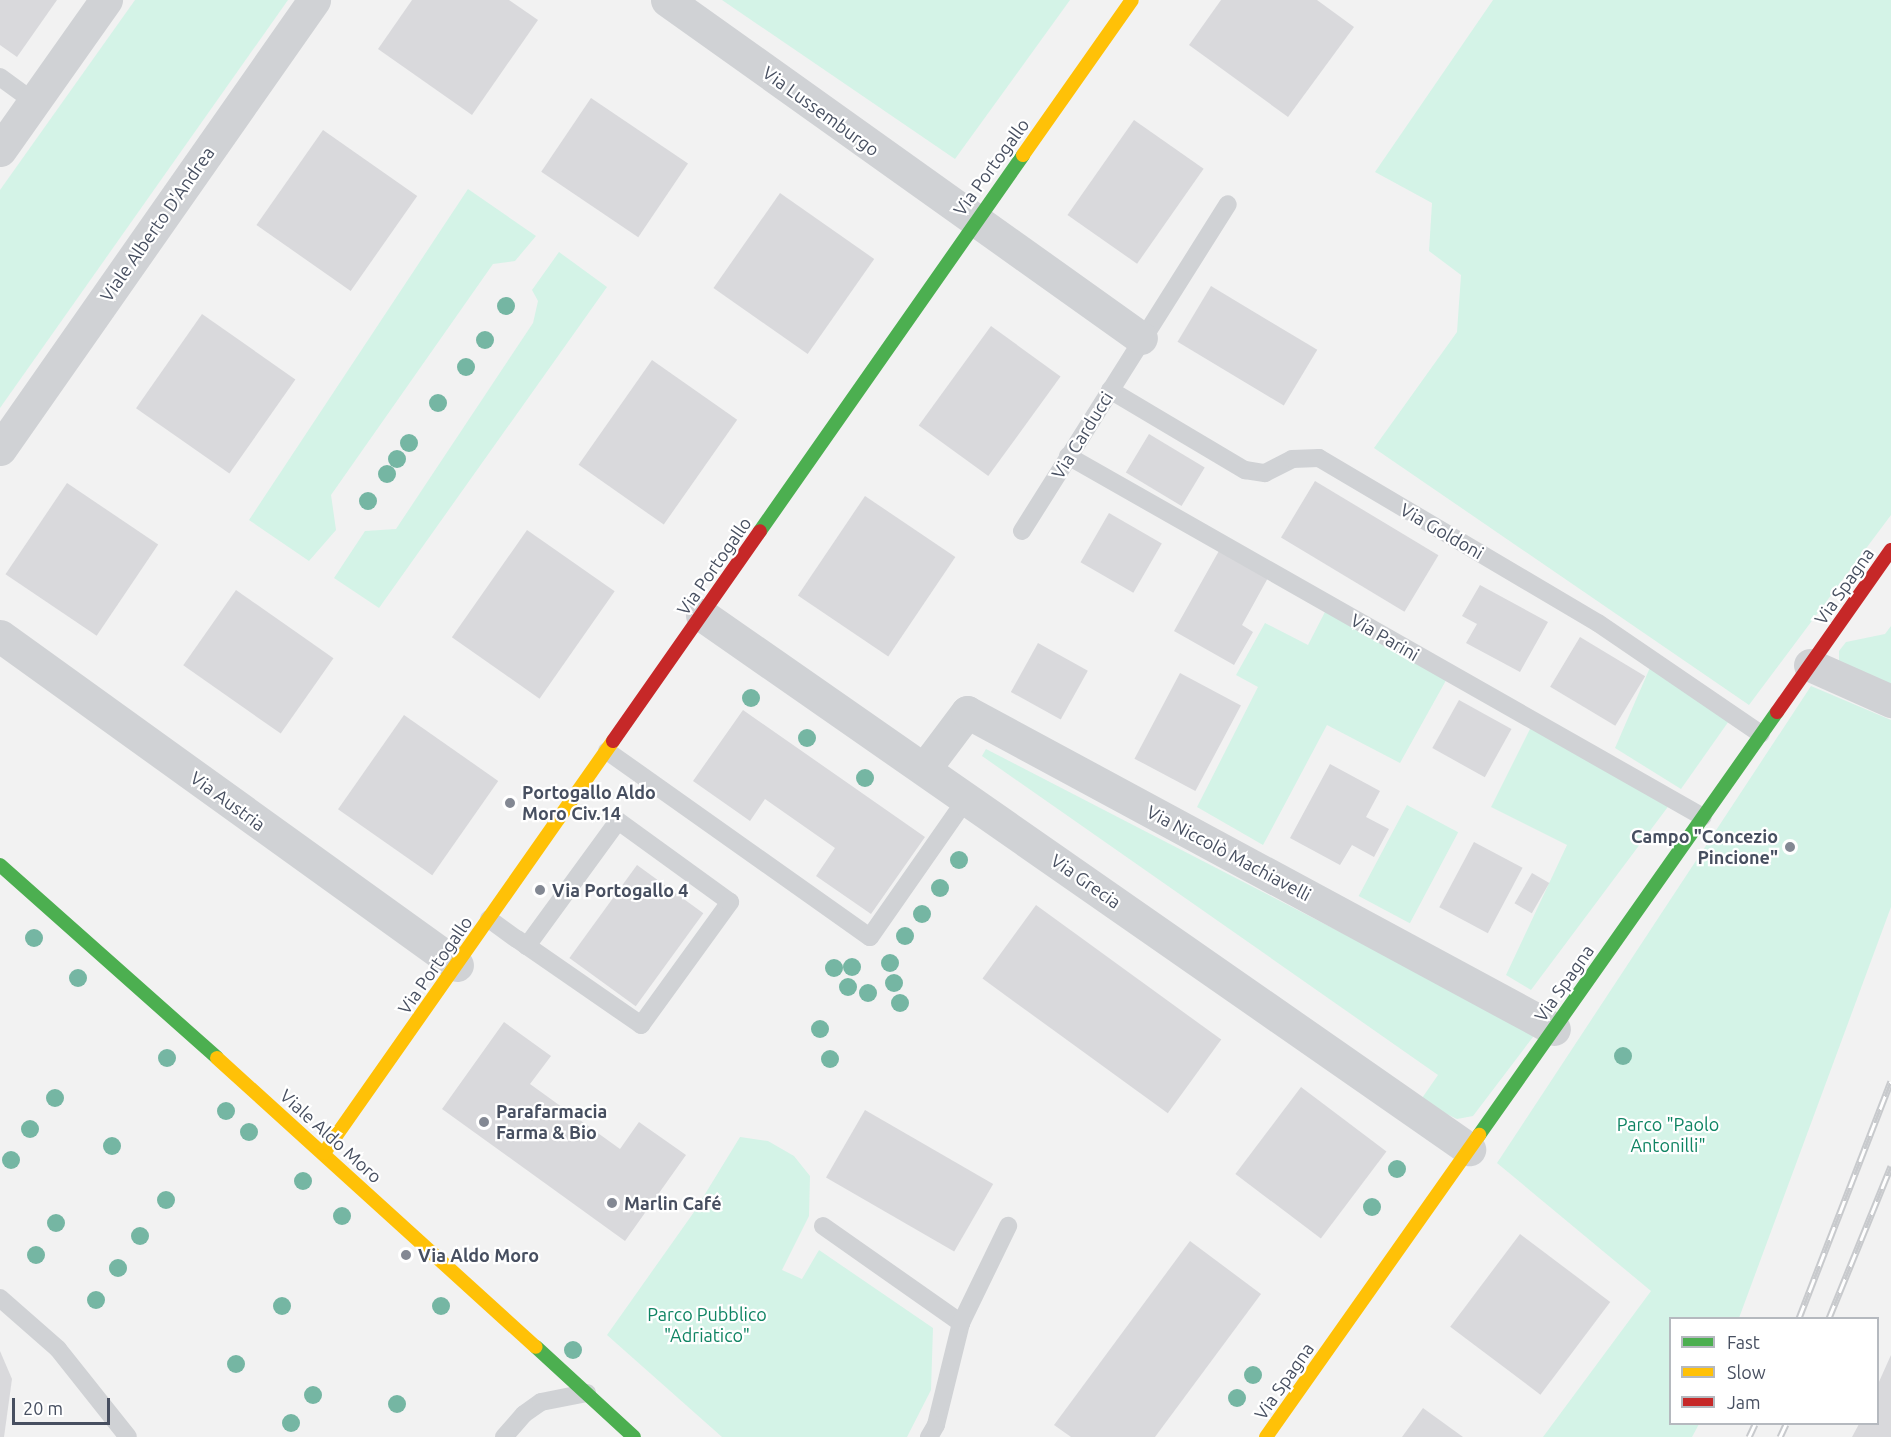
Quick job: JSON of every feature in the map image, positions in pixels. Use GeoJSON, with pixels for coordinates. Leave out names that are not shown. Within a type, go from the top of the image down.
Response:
{"type":"FeatureCollection","features":[{"type":"Feature","properties":{"kind":"street"},"geometry":{"type":"LineString","coordinates":[[2,142],[34,102],[105,0]]}},
{"type":"Feature","properties":{"kind":"street","name":"Viale Alberto D'Andrea"},"geometry":{"type":"LineString","coordinates":[[0,449],[314,0]]}},
{"type":"Feature","properties":{"kind":"street","name":"Via Lussemburgo"},"geometry":{"type":"LineString","coordinates":[[667,0],[975,221]]}},
{"type":"Feature","properties":{"kind":"street","name":"Via Portogallo"},"geometry":{"type":"LineString","coordinates":[[324,1153],[1132,0]]}},
{"type":"Feature","properties":{"kind":"street"},"geometry":{"type":"LineString","coordinates":[[975,221],[1147,329]]}},
{"type":"Feature","properties":{"kind":"street","name":"Via Spagna"},"geometry":{"type":"LineString","coordinates":[[1266,1437],[1891,550]]}},
{"type":"Feature","properties":{"kind":"street","name":"Via Grecia"},"geometry":{"type":"LineString","coordinates":[[702,615],[925,768],[1469,1149]]}},
{"type":"Feature","properties":{"kind":"street","name":"Via Austria"},"geometry":{"type":"LineString","coordinates":[[0,636],[457,965]]}},
{"type":"Feature","properties":{"kind":"street"},"geometry":{"type":"LineString","coordinates":[[1810,665],[1891,701]]}},
{"type":"Feature","properties":{"kind":"street","name":"Via Niccolò Machiavelli"},"geometry":{"type":"LineString","coordinates":[[925,768],[967,712],[1554,1029]]}},
{"type":"Feature","properties":{"kind":"street","name":"Viale Aldo Moro"},"geometry":{"type":"LineString","coordinates":[[0,865],[324,1153],[634,1437]]}},
{"type":"Feature","properties":{"kind":"lane"},"geometry":{"type":"LineString","coordinates":[[0,77],[34,102]]}},
{"type":"Feature","properties":{"kind":"lane","name":"Via Carducci"},"geometry":{"type":"LineString","coordinates":[[1022,531],[1147,329],[1228,204]]}},
{"type":"Feature","properties":{"kind":"lane","name":"Via Goldoni"},"geometry":{"type":"LineString","coordinates":[[1110,390],[1245,471],[1264,473],[1292,459],[1319,458],[1598,622],[1761,734]]}},
{"type":"Feature","properties":{"kind":"lane","name":"Via Parini"},"geometry":{"type":"LineString","coordinates":[[1068,456],[1703,817]]}},
{"type":"Feature","properties":{"kind":"lane"},"geometry":{"type":"LineString","coordinates":[[607,751],[870,937],[968,798]]}},
{"type":"Feature","properties":{"kind":"lane"},"geometry":{"type":"LineString","coordinates":[[489,919],[527,946],[641,1025],[730,902],[618,821],[527,946]]}},
{"type":"Feature","properties":{"kind":"lane"},"geometry":{"type":"LineString","coordinates":[[823,1226],[961,1323]]}},
{"type":"Feature","properties":{"kind":"lane"},"geometry":{"type":"LineString","coordinates":[[929,1437],[936,1425],[961,1323],[1008,1226]]}},
{"type":"Feature","properties":{"kind":"lane"},"geometry":{"type":"LineString","coordinates":[[0,1298],[58,1348],[128,1437]]}},
{"type":"Feature","properties":{"kind":"lane"},"geometry":{"type":"LineString","coordinates":[[504,1437],[524,1414],[541,1402],[587,1393]]}},
{"type":"Feature","properties":{"kind":"green space"},"geometry":{"type":"Polygon","coordinates":[[[135,0],[288,0],[0,408],[0,190],[135,0]]]}},
{"type":"Feature","properties":{"kind":"green space"},"geometry":{"type":"Polygon","coordinates":[[[722,0],[1070,0],[955,159],[722,0]]]}},
{"type":"Feature","properties":{"kind":"green space"},"geometry":{"type":"Polygon","coordinates":[[[1493,0],[1891,0],[1891,515],[1749,705],[1374,448],[1457,332],[1461,275],[1429,251],[1432,203],[1375,172],[1493,0]]]}},
{"type":"Feature","properties":{"kind":"green space"},"geometry":{"type":"Polygon","coordinates":[[[468,189],[536,236],[515,261],[493,264],[331,495],[336,530],[309,561],[249,520],[468,189]]]}},
{"type":"Feature","properties":{"kind":"green space"},"geometry":{"type":"Polygon","coordinates":[[[559,252],[607,287],[379,608],[334,578],[365,531],[396,529],[533,323],[538,301],[532,290],[559,252]]]}},
{"type":"Feature","properties":{"kind":"green space"},"geometry":{"type":"Polygon","coordinates":[[[1327,608],[1449,675],[1400,763],[1327,725],[1263,845],[1197,807],[1258,687],[1236,675],[1265,623],[1308,645],[1327,608]]]}},
{"type":"Feature","properties":{"kind":"green space"},"geometry":{"type":"Polygon","coordinates":[[[1891,626],[1891,688],[1839,661],[1839,651],[1846,642],[1885,634],[1891,626]]]}},
{"type":"Feature","properties":{"kind":"green space"},"geometry":{"type":"Polygon","coordinates":[[[1652,663],[1731,718],[1681,789],[1615,748],[1652,663]]]}},
{"type":"Feature","properties":{"kind":"green space","name":"Parco \"Paolo Antonilli\""},"geometry":{"type":"Polygon","coordinates":[[[1811,686],[1891,720],[1891,907],[1739,1317],[1669,1317],[1669,1425],[1698,1425],[1692,1437],[1543,1437],[1651,1291],[1497,1163],[1811,686]]]}},
{"type":"Feature","properties":{"kind":"green space"},"geometry":{"type":"Polygon","coordinates":[[[1532,725],[1670,804],[1531,990],[1506,975],[1567,845],[1491,807],[1532,725]]]}},
{"type":"Feature","properties":{"kind":"green space"},"geometry":{"type":"Polygon","coordinates":[[[986,749],[1536,1033],[1473,1116],[1457,1119],[1420,1101],[1438,1075],[982,756],[986,749]]]}},
{"type":"Feature","properties":{"kind":"green space"},"geometry":{"type":"Polygon","coordinates":[[[1407,805],[1458,832],[1410,923],[1359,896],[1407,805]]]}},
{"type":"Feature","properties":{"kind":"green space","name":"Parco Pubblico \"Adriatico\""},"geometry":{"type":"Polygon","coordinates":[[[740,1137],[768,1141],[794,1156],[810,1176],[809,1216],[782,1270],[802,1279],[819,1250],[933,1328],[931,1390],[907,1437],[722,1437],[607,1335],[694,1212],[740,1137]]]}},
{"type":"Feature","properties":{"kind":"building"},"geometry":{"type":"Polygon","coordinates":[[[0,0],[57,0],[17,57],[0,45],[0,0]]]}},
{"type":"Feature","properties":{"kind":"building"},"geometry":{"type":"Polygon","coordinates":[[[412,0],[509,0],[538,20],[472,115],[378,49],[412,0]]]}},
{"type":"Feature","properties":{"kind":"building"},"geometry":{"type":"Polygon","coordinates":[[[1221,0],[1317,0],[1354,27],[1288,117],[1189,45],[1221,0]]]}},
{"type":"Feature","properties":{"kind":"building"},"geometry":{"type":"Polygon","coordinates":[[[591,98],[688,163],[638,237],[541,172],[591,98]]]}},
{"type":"Feature","properties":{"kind":"building"},"geometry":{"type":"Polygon","coordinates":[[[1134,120],[1204,169],[1137,264],[1067,215],[1134,120]]]}},
{"type":"Feature","properties":{"kind":"building"},"geometry":{"type":"Polygon","coordinates":[[[323,130],[417,196],[351,291],[256,225],[323,130]]]}},
{"type":"Feature","properties":{"kind":"building"},"geometry":{"type":"Polygon","coordinates":[[[780,193],[874,259],[808,354],[713,288],[780,193]]]}},
{"type":"Feature","properties":{"kind":"building"},"geometry":{"type":"Polygon","coordinates":[[[1211,286],[1317,350],[1284,406],[1178,342],[1211,286]]]}},
{"type":"Feature","properties":{"kind":"building"},"geometry":{"type":"Polygon","coordinates":[[[202,314],[295,379],[229,474],[136,408],[202,314]]]}},
{"type":"Feature","properties":{"kind":"building"},"geometry":{"type":"Polygon","coordinates":[[[991,326],[1061,377],[988,476],[919,426],[991,326]]]}},
{"type":"Feature","properties":{"kind":"building"},"geometry":{"type":"Polygon","coordinates":[[[652,360],[737,420],[664,525],[579,465],[652,360]]]}},
{"type":"Feature","properties":{"kind":"building"},"geometry":{"type":"Polygon","coordinates":[[[1149,434],[1205,467],[1182,506],[1126,473],[1149,434]]]}},
{"type":"Feature","properties":{"kind":"building"},"geometry":{"type":"Polygon","coordinates":[[[1315,481],[1438,555],[1404,612],[1281,538],[1315,481]]]}},
{"type":"Feature","properties":{"kind":"building"},"geometry":{"type":"Polygon","coordinates":[[[67,483],[158,545],[97,636],[5,574],[67,483]]]}},
{"type":"Feature","properties":{"kind":"building"},"geometry":{"type":"Polygon","coordinates":[[[865,496],[955,557],[888,656],[798,595],[865,496]]]}},
{"type":"Feature","properties":{"kind":"building"},"geometry":{"type":"Polygon","coordinates":[[[1109,513],[1162,544],[1133,593],[1080,562],[1109,513]]]}},
{"type":"Feature","properties":{"kind":"building"},"geometry":{"type":"Polygon","coordinates":[[[527,530],[615,591],[540,699],[452,637],[527,530]]]}},
{"type":"Feature","properties":{"kind":"building"},"geometry":{"type":"Polygon","coordinates":[[[1220,549],[1269,576],[1242,625],[1253,632],[1234,665],[1174,631],[1220,549]]]}},
{"type":"Feature","properties":{"kind":"building"},"geometry":{"type":"Polygon","coordinates":[[[1480,585],[1548,622],[1520,672],[1466,643],[1477,624],[1462,616],[1480,585]]]}},
{"type":"Feature","properties":{"kind":"building"},"geometry":{"type":"Polygon","coordinates":[[[236,590],[333,658],[281,734],[183,665],[236,590]]]}},
{"type":"Feature","properties":{"kind":"building"},"geometry":{"type":"Polygon","coordinates":[[[1580,637],[1645,676],[1615,726],[1550,687],[1580,637]]]}},
{"type":"Feature","properties":{"kind":"building"},"geometry":{"type":"Polygon","coordinates":[[[1038,643],[1088,671],[1061,720],[1011,692],[1038,643]]]}},
{"type":"Feature","properties":{"kind":"building"},"geometry":{"type":"Polygon","coordinates":[[[1180,673],[1241,705],[1195,791],[1134,759],[1180,673]]]}},
{"type":"Feature","properties":{"kind":"building"},"geometry":{"type":"Polygon","coordinates":[[[1459,700],[1511,729],[1485,777],[1432,748],[1459,700]]]}},
{"type":"Feature","properties":{"kind":"building"},"geometry":{"type":"Polygon","coordinates":[[[743,710],[925,837],[871,914],[816,876],[835,848],[765,799],[750,821],[693,781],[743,710]]]}},
{"type":"Feature","properties":{"kind":"building"},"geometry":{"type":"Polygon","coordinates":[[[404,715],[498,781],[432,875],[338,809],[404,715]]]}},
{"type":"Feature","properties":{"kind":"building"},"geometry":{"type":"Polygon","coordinates":[[[1330,764],[1380,791],[1366,817],[1389,829],[1374,857],[1352,845],[1340,865],[1290,838],[1330,764]]]}},
{"type":"Feature","properties":{"kind":"building"},"geometry":{"type":"Polygon","coordinates":[[[1474,842],[1523,868],[1488,933],[1439,907],[1474,842]]]}},
{"type":"Feature","properties":{"kind":"building"},"geometry":{"type":"Polygon","coordinates":[[[637,865],[703,913],[636,1006],[569,958],[637,865]]]}},
{"type":"Feature","properties":{"kind":"building"},"geometry":{"type":"Polygon","coordinates":[[[1532,873],[1549,883],[1532,913],[1514,903],[1532,873]]]}},
{"type":"Feature","properties":{"kind":"building"},"geometry":{"type":"Polygon","coordinates":[[[1036,905],[1221,1040],[1168,1113],[983,979],[1036,905]]]}},
{"type":"Feature","properties":{"kind":"building"},"geometry":{"type":"Polygon","coordinates":[[[504,1022],[551,1056],[530,1084],[620,1149],[639,1122],[686,1155],[625,1241],[442,1109],[504,1022]]]}},
{"type":"Feature","properties":{"kind":"building"},"geometry":{"type":"Polygon","coordinates":[[[1301,1087],[1386,1151],[1321,1238],[1235,1174],[1301,1087]]]}},
{"type":"Feature","properties":{"kind":"building"},"geometry":{"type":"Polygon","coordinates":[[[865,1110],[993,1184],[954,1252],[826,1178],[865,1110]]]}},
{"type":"Feature","properties":{"kind":"building"},"geometry":{"type":"Polygon","coordinates":[[[1520,1234],[1610,1302],[1540,1395],[1450,1327],[1520,1234]]]}},
{"type":"Feature","properties":{"kind":"building"},"geometry":{"type":"Polygon","coordinates":[[[1190,1241],[1261,1294],[1155,1437],[1071,1437],[1054,1425],[1190,1241]]]}},
{"type":"Feature","properties":{"kind":"building"},"geometry":{"type":"Polygon","coordinates":[[[0,1351],[12,1379],[4,1437],[0,1437],[0,1351]]]}},
{"type":"Feature","properties":{"kind":"building"},"geometry":{"type":"Polygon","coordinates":[[[1891,1355],[1891,1437],[1852,1437],[1858,1425],[1879,1425],[1879,1382],[1891,1355]]]}},
{"type":"Feature","properties":{"kind":"building"},"geometry":{"type":"Polygon","coordinates":[[[1423,1408],[1463,1437],[1402,1437],[1423,1408]]]}},
{"type":"Feature","properties":{"kind":"railway"},"geometry":{"type":"LineString","coordinates":[[1799,1317],[1891,1081]]}},
{"type":"Feature","properties":{"kind":"railway"},"geometry":{"type":"LineString","coordinates":[[1829,1317],[1891,1166]]}},
{"type":"Feature","properties":{"kind":"railway"},"geometry":{"type":"LineString","coordinates":[[1749,1437],[1755,1425]]}},
{"type":"Feature","properties":{"kind":"railway"},"geometry":{"type":"LineString","coordinates":[[1780,1437],[1786,1425]]}},
{"type":"Feature","properties":{"kind":"traffic: fast"},"geometry":{"type":"LineString","coordinates":[[760,531],[1023,155]]}},
{"type":"Feature","properties":{"kind":"traffic: fast"},"geometry":{"type":"LineString","coordinates":[[1479,1135],[1777,712]]}},
{"type":"Feature","properties":{"kind":"traffic: fast"},"geometry":{"type":"LineString","coordinates":[[0,865],[217,1058]]}},
{"type":"Feature","properties":{"kind":"traffic: fast"},"geometry":{"type":"LineString","coordinates":[[536,1347],[634,1437]]}},
{"type":"Feature","properties":{"kind":"traffic: slow"},"geometry":{"type":"LineString","coordinates":[[1023,155],[1132,0]]}},
{"type":"Feature","properties":{"kind":"traffic: slow"},"geometry":{"type":"LineString","coordinates":[[324,1153],[613,741]]}},
{"type":"Feature","properties":{"kind":"traffic: slow"},"geometry":{"type":"LineString","coordinates":[[217,1058],[536,1347]]}},
{"type":"Feature","properties":{"kind":"traffic: slow"},"geometry":{"type":"LineString","coordinates":[[1266,1437],[1479,1135]]}},
{"type":"Feature","properties":{"kind":"traffic: jam"},"geometry":{"type":"LineString","coordinates":[[613,741],[760,531]]}},
{"type":"Feature","properties":{"kind":"traffic: jam"},"geometry":{"type":"LineString","coordinates":[[1777,712],[1891,550]]}},
{"type":"Feature","properties":{"kind":"place","name":"Portogallo Aldo Moro Civ.14"},"geometry":{"type":"Point","coordinates":[510,803]}},
{"type":"Feature","properties":{"kind":"place","name":"Campo \"Concezio Pincione\""},"geometry":{"type":"Point","coordinates":[1790,847]}},
{"type":"Feature","properties":{"kind":"place","name":"Via Portogallo 4"},"geometry":{"type":"Point","coordinates":[540,890]}},
{"type":"Feature","properties":{"kind":"place","name":"Parafarmacia Farma & Bio"},"geometry":{"type":"Point","coordinates":[484,1122]}},
{"type":"Feature","properties":{"kind":"place","name":"Marlin Café"},"geometry":{"type":"Point","coordinates":[612,1203]}},
{"type":"Feature","properties":{"kind":"place","name":"Via Aldo Moro"},"geometry":{"type":"Point","coordinates":[406,1255]}}]}
